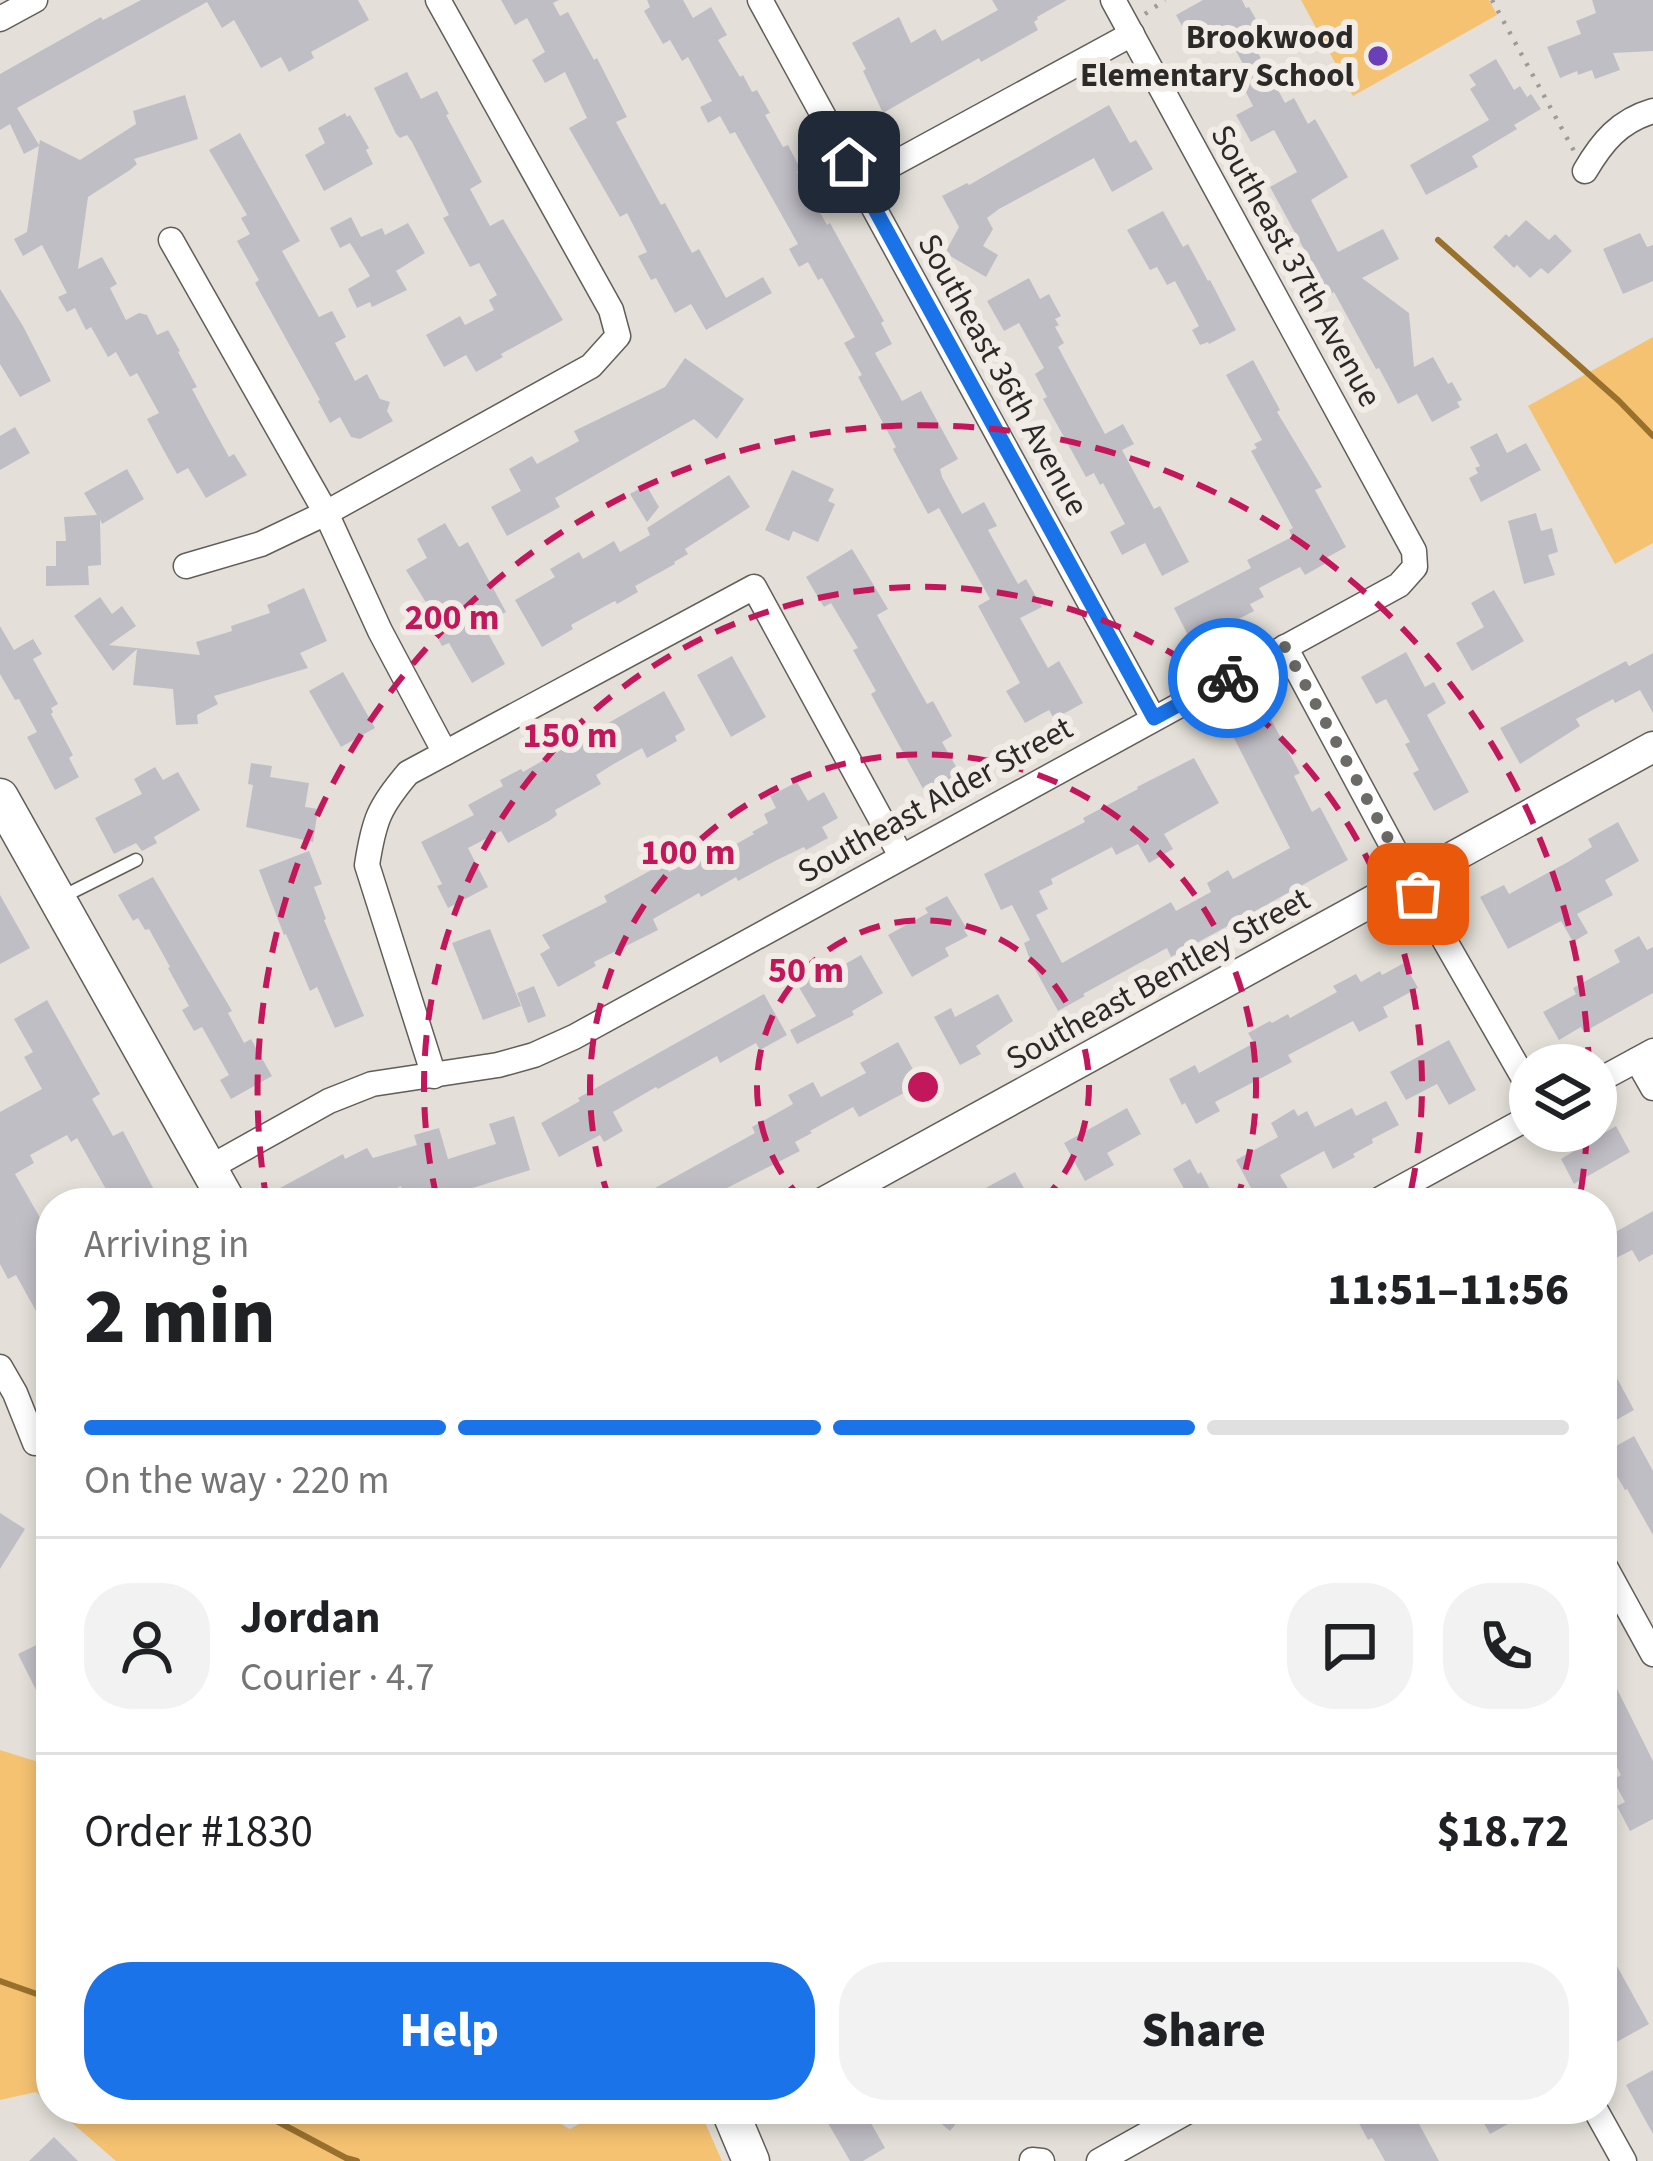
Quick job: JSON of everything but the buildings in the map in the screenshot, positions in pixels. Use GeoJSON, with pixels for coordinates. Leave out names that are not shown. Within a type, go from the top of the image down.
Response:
{"type":"FeatureCollection","features":[{"type":"Feature","properties":{"kind":"main road"},"geometry":{"type":"LineString","coordinates":[[0,797],[219,1188]]}},
{"type":"Feature","properties":{"kind":"main road"},"geometry":{"type":"LineString","coordinates":[[735,2124],[751,2161]]}},
{"type":"Feature","properties":{"kind":"street"},"geometry":{"type":"LineString","coordinates":[[0,19],[35,0]]}},
{"type":"Feature","properties":{"kind":"street"},"geometry":{"type":"LineString","coordinates":[[186,566],[261,544],[326,514],[591,366],[618,336],[611,310],[438,0]]}},
{"type":"Feature","properties":{"kind":"street","name":"Southeast 36th Avenue"},"geometry":{"type":"LineString","coordinates":[[760,0],[1154,718]]}},
{"type":"Feature","properties":{"kind":"street","name":"Southeast 37th Avenue"},"geometry":{"type":"LineString","coordinates":[[1113,0],[1414,551],[1414,566]]}},
{"type":"Feature","properties":{"kind":"street"},"geometry":{"type":"LineString","coordinates":[[860,182],[1132,34]]}},
{"type":"Feature","properties":{"kind":"street"},"geometry":{"type":"LineString","coordinates":[[1585,171],[1604,139],[1653,111]]}},
{"type":"Feature","properties":{"kind":"street"},"geometry":{"type":"LineString","coordinates":[[171,240],[326,514],[380,631],[446,753]]}},
{"type":"Feature","properties":{"kind":"street","name":"Southeast Alder Street"},"geometry":{"type":"LineString","coordinates":[[208,1168],[329,1101],[373,1084],[498,1065],[574,1037],[1399,585],[1414,566]]}},
{"type":"Feature","properties":{"kind":"street"},"geometry":{"type":"LineString","coordinates":[[434,1076],[367,865],[383,802],[408,773],[754,586],[901,856]]}},
{"type":"Feature","properties":{"kind":"street"},"geometry":{"type":"LineString","coordinates":[[1285,647],[1509,1052]]}},
{"type":"Feature","properties":{"kind":"street","name":"Southeast Bentley Street"},"geometry":{"type":"LineString","coordinates":[[850,1188],[1653,747]]}},
{"type":"Feature","properties":{"kind":"street"},"geometry":{"type":"LineString","coordinates":[[1617,1071],[1645,1056],[1653,1088]]}},
{"type":"Feature","properties":{"kind":"street"},"geometry":{"type":"LineString","coordinates":[[1416,1188],[1509,1131]]}},
{"type":"Feature","properties":{"kind":"street"},"geometry":{"type":"LineString","coordinates":[[0,1366],[35,1443]]}},
{"type":"Feature","properties":{"kind":"street"},"geometry":{"type":"LineString","coordinates":[[1617,1588],[1653,1654]]}},
{"type":"Feature","properties":{"kind":"street"},"geometry":{"type":"LineString","coordinates":[[1099,2161],[1165,2124]]}},
{"type":"Feature","properties":{"kind":"street"},"geometry":{"type":"LineString","coordinates":[[1603,2124],[1624,2161]]}},
{"type":"Feature","properties":{"kind":"street"},"geometry":{"type":"LineString","coordinates":[[1032,2160],[1042,2161]]}},
{"type":"Feature","properties":{"kind":"lane"},"geometry":{"type":"LineString","coordinates":[[57,899],[136,860]]}},
{"type":"Feature","properties":{"kind":"path"},"geometry":{"type":"LineString","coordinates":[[1492,0],[1585,171]]}},
{"type":"Feature","properties":{"kind":"shaded area","name":"Brookwood Elementary School"},"geometry":{"type":"Polygon","coordinates":[[[1301,0],[1489,0],[1497,15],[1353,96],[1301,0]]]}},
{"type":"Feature","properties":{"kind":"shaded area"},"geometry":{"type":"Polygon","coordinates":[[[1653,337],[1653,543],[1615,564],[1528,406],[1653,337]]]}},
{"type":"Feature","properties":{"kind":"shaded area"},"geometry":{"type":"Polygon","coordinates":[[[0,1750],[36,1761],[36,2092],[0,2100],[0,1750]]]}},
{"type":"Feature","properties":{"kind":"shaded area"},"geometry":{"type":"Polygon","coordinates":[[[73,2124],[561,2124],[570,2129],[579,2124],[706,2124],[722,2161],[116,2161],[73,2124]]]}},
{"type":"Feature","properties":{"kind":"waterway"},"geometry":{"type":"LineString","coordinates":[[1438,240],[1653,436]]}},
{"type":"Feature","properties":{"kind":"waterway"},"geometry":{"type":"LineString","coordinates":[[0,1981],[36,1994]]}},
{"type":"Feature","properties":{"kind":"waterway"},"geometry":{"type":"LineString","coordinates":[[282,2124],[357,2161]]}},
{"type":"Feature","properties":{"kind":"way so far"},"geometry":{"type":"LineString","coordinates":[[1228,678],[1285,647],[1418,894]]}},
{"type":"Feature","properties":{"kind":"place","name":"Brookwood Elementary School"},"geometry":{"type":"Point","coordinates":[1378,56]}},
{"type":"Feature","properties":{"kind":"route"},"geometry":{"type":"LineString","coordinates":[[849,162],[1154,718],[1228,678]]}}]}
